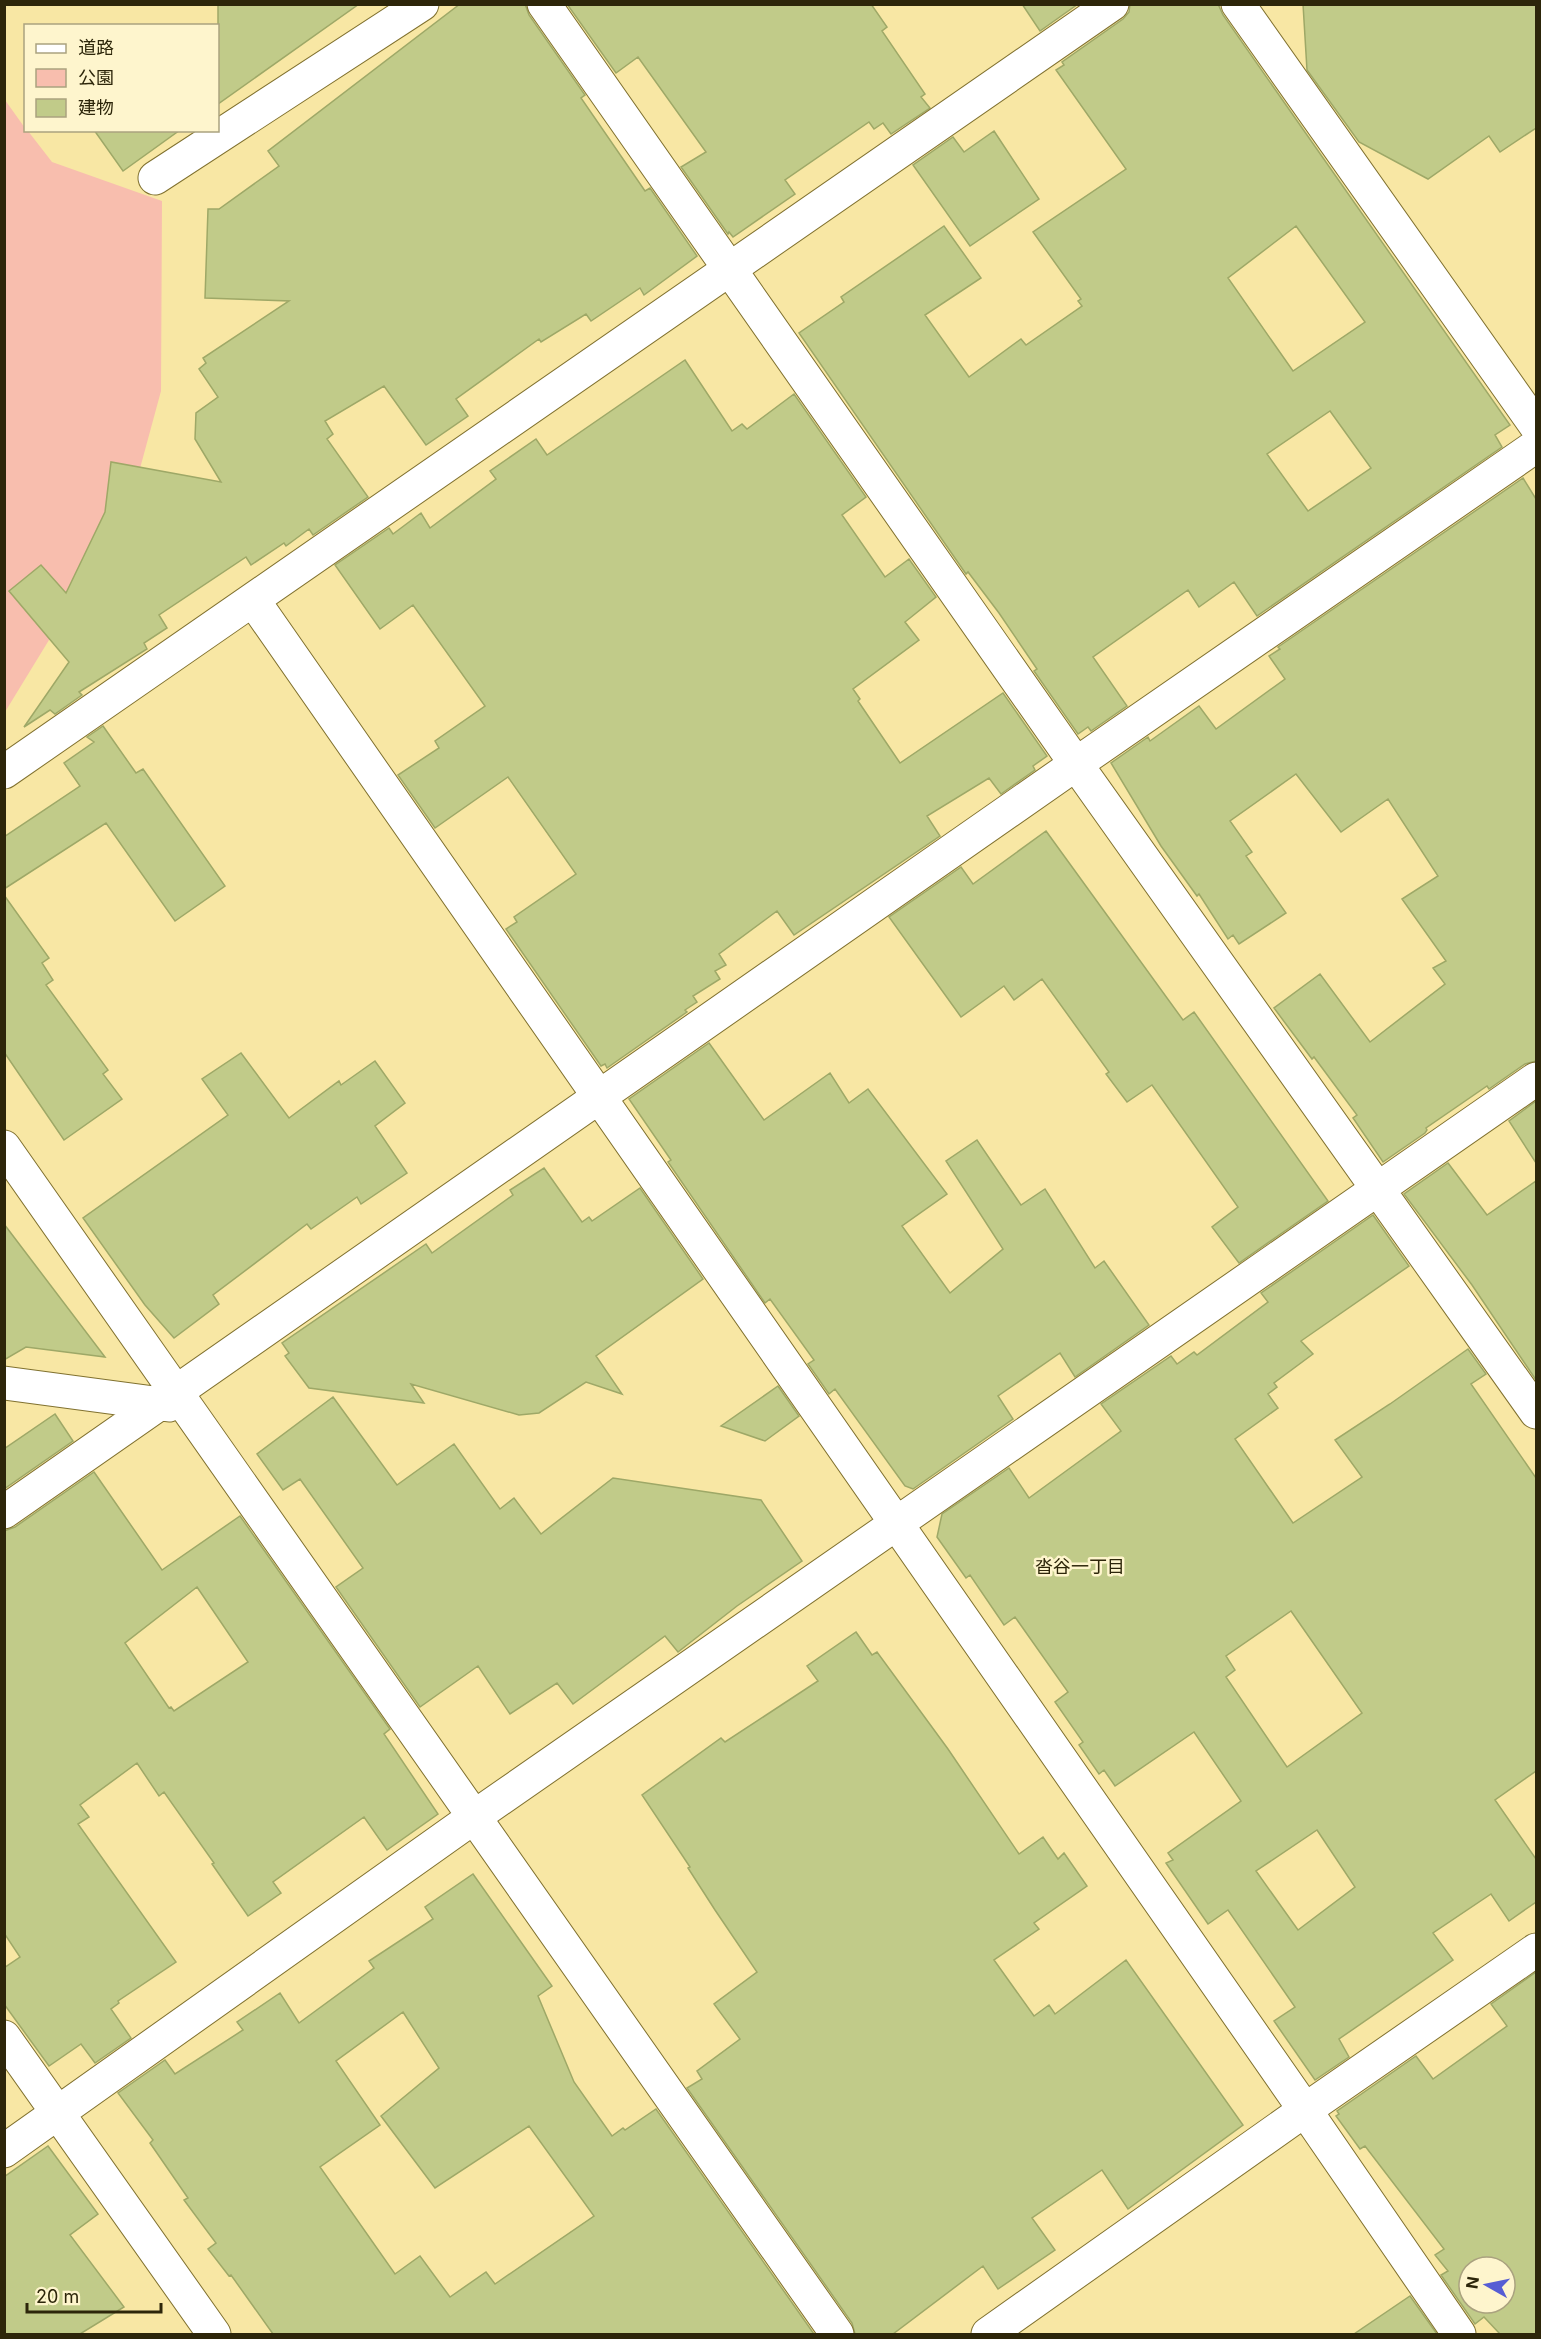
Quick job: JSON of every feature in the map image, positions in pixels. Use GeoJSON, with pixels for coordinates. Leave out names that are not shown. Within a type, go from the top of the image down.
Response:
{"type":"FeatureCollection","features":[{"type":"Feature","properties":{"kind":"street"},"geometry":{"type":"LineString","coordinates":[[155,178],[422,4]]}},
{"type":"Feature","properties":{"kind":"street"},"geometry":{"type":"LineString","coordinates":[[544,4],[1076,764],[1536,1412]]}},
{"type":"Feature","properties":{"kind":"street"},"geometry":{"type":"LineString","coordinates":[[4,772],[1112,4]]}},
{"type":"Feature","properties":{"kind":"street"},"geometry":{"type":"LineString","coordinates":[[1238,4],[1536,426]]}},
{"type":"Feature","properties":{"kind":"street"},"geometry":{"type":"LineString","coordinates":[[4,1512],[174,1401],[599,1096],[1536,446]]}},
{"type":"Feature","properties":{"kind":"street"},"geometry":{"type":"LineString","coordinates":[[253,600],[1459,2334]]}},
{"type":"Feature","properties":{"kind":"street"},"geometry":{"type":"LineString","coordinates":[[4,2151],[474,1817],[1379,1191],[1536,1079]]}},
{"type":"Feature","properties":{"kind":"street"},"geometry":{"type":"LineString","coordinates":[[4,1147],[174,1401],[474,1817],[837,2334]]}},
{"type":"Feature","properties":{"kind":"street"},"geometry":{"type":"LineString","coordinates":[[4,1383],[174,1401]]}},
{"type":"Feature","properties":{"kind":"street"},"geometry":{"type":"LineString","coordinates":[[988,2334],[1536,1950]]}},
{"type":"Feature","properties":{"kind":"street"},"geometry":{"type":"LineString","coordinates":[[4,2037],[214,2334]]}},
{"type":"Feature","properties":{"kind":"green space"},"geometry":{"type":"Polygon","coordinates":[[[5,100],[24,127],[24,132],[29,132],[52,162],[162,201],[161,391],[129,509],[5,712],[5,100]]]}},
{"type":"Feature","properties":{"kind":"building"},"geometry":{"type":"Polygon","coordinates":[[[218,4],[359,4],[219,103],[218,4]]]}},
{"type":"Feature","properties":{"kind":"building"},"geometry":{"type":"Polygon","coordinates":[[[460,4],[525,4],[529,15],[585,95],[581,98],[645,191],[650,188],[697,256],[644,295],[640,288],[591,321],[586,314],[541,342],[539,339],[456,399],[468,416],[426,445],[384,386],[325,421],[333,434],[327,439],[368,497],[313,535],[309,529],[286,546],[284,543],[251,565],[246,557],[159,615],[167,628],[144,643],[147,649],[79,692],[82,695],[55,714],[50,710],[24,727],[69,662],[9,591],[41,565],[66,593],[105,512],[111,462],[221,482],[195,439],[196,413],[218,397],[199,369],[206,363],[203,358],[289,301],[205,298],[208,209],[219,209],[279,166],[268,151],[460,4]]]}},
{"type":"Feature","properties":{"kind":"building"},"geometry":{"type":"Polygon","coordinates":[[[567,4],[871,4],[887,27],[882,31],[925,94],[921,97],[930,108],[891,134],[883,123],[874,129],[869,122],[785,180],[795,194],[733,237],[729,232],[728,234],[681,167],[706,152],[638,57],[616,73],[567,4]]]}},
{"type":"Feature","properties":{"kind":"building"},"geometry":{"type":"Polygon","coordinates":[[[1022,4],[1078,4],[1040,31],[1022,4]]]}},
{"type":"Feature","properties":{"kind":"building"},"geometry":{"type":"Polygon","coordinates":[[[1130,4],[1218,4],[1223,15],[1510,425],[1495,435],[1502,447],[1257,616],[1234,582],[1199,607],[1188,590],[1093,657],[1127,706],[1091,731],[1088,727],[1078,734],[1034,671],[1037,669],[999,613],[968,572],[966,574],[799,333],[844,302],[841,297],[944,226],[981,278],[925,315],[969,377],[1021,339],[1026,345],[1082,306],[1078,301],[1081,299],[1033,232],[1126,169],[1056,70],[1064,65],[1062,62],[1123,19],[1129,12],[1130,4]],[[1296,226],[1228,278],[1293,371],[1365,322],[1296,226]],[[1330,411],[1267,454],[1308,511],[1371,468],[1330,411]]]}},
{"type":"Feature","properties":{"kind":"building"},"geometry":{"type":"Polygon","coordinates":[[[1303,4],[1536,4],[1536,128],[1500,152],[1489,136],[1428,179],[1359,142],[1307,70],[1303,4]]]}},
{"type":"Feature","properties":{"kind":"building"},"geometry":{"type":"Polygon","coordinates":[[[994,131],[1039,199],[970,246],[913,165],[953,137],[964,152],[994,131]]]}},
{"type":"Feature","properties":{"kind":"building"},"geometry":{"type":"Polygon","coordinates":[[[95,132],[177,132],[123,171],[95,132]]]}},
{"type":"Feature","properties":{"kind":"building"},"geometry":{"type":"Polygon","coordinates":[[[685,360],[732,431],[742,424],[747,429],[794,394],[866,497],[842,515],[885,577],[909,559],[936,597],[905,622],[919,640],[853,689],[860,699],[858,701],[900,763],[1003,693],[1047,756],[1033,766],[1035,770],[1001,794],[989,778],[927,816],[940,836],[794,935],[777,911],[719,954],[726,965],[715,971],[720,979],[693,996],[697,1002],[685,1010],[687,1012],[607,1068],[605,1064],[601,1066],[506,929],[517,922],[514,917],[576,874],[508,777],[435,828],[398,775],[439,748],[435,741],[485,706],[413,605],[380,629],[335,565],[389,528],[393,534],[421,513],[430,528],[496,479],[490,471],[536,439],[547,455],[685,360]]]}},
{"type":"Feature","properties":{"kind":"building"},"geometry":{"type":"Polygon","coordinates":[[[1523,478],[1536,499],[1536,1061],[1525,1064],[1489,1089],[1487,1086],[1426,1128],[1425,1133],[1383,1162],[1353,1118],[1357,1115],[1274,1008],[1320,974],[1370,1042],[1445,984],[1433,968],[1446,961],[1402,899],[1438,876],[1388,799],[1341,832],[1296,774],[1230,821],[1252,852],[1246,856],[1286,913],[1239,944],[1233,935],[1228,939],[1199,894],[1197,896],[1161,846],[1111,763],[1148,737],[1150,741],[1199,706],[1216,729],[1285,679],[1269,656],[1280,649],[1278,647],[1523,478]]]}},
{"type":"Feature","properties":{"kind":"building"},"geometry":{"type":"Polygon","coordinates":[[[103,726],[136,773],[143,769],[225,886],[175,921],[106,823],[4,889],[4,837],[80,786],[64,763],[94,742],[87,737],[103,726]]]}},
{"type":"Feature","properties":{"kind":"building"},"geometry":{"type":"Polygon","coordinates":[[[1046,831],[1183,1020],[1194,1012],[1328,1201],[1239,1263],[1212,1227],[1238,1207],[1152,1085],[1127,1102],[1106,1074],[1109,1072],[1042,979],[1014,1000],[1004,986],[961,1017],[889,917],[961,867],[973,884],[1046,831]]]}},
{"type":"Feature","properties":{"kind":"building"},"geometry":{"type":"Polygon","coordinates":[[[4,895],[49,958],[42,963],[53,980],[46,985],[108,1070],[103,1074],[122,1099],[64,1140],[4,1052],[4,895]]]}},
{"type":"Feature","properties":{"kind":"building"},"geometry":{"type":"Polygon","coordinates":[[[709,1043],[764,1120],[830,1073],[849,1103],[868,1089],[947,1194],[902,1226],[950,1293],[1003,1249],[946,1161],[977,1140],[1021,1205],[1045,1189],[1095,1268],[1104,1261],[1149,1325],[1075,1377],[1060,1353],[998,1396],[1013,1419],[913,1489],[905,1486],[835,1389],[829,1394],[808,1364],[814,1360],[770,1299],[765,1303],[668,1162],[671,1160],[629,1099],[709,1043]]]}},
{"type":"Feature","properties":{"kind":"building"},"geometry":{"type":"Polygon","coordinates":[[[241,1053],[289,1118],[339,1081],[341,1085],[375,1061],[405,1103],[375,1126],[407,1173],[361,1204],[357,1197],[311,1229],[307,1224],[213,1295],[219,1304],[174,1338],[145,1305],[83,1218],[228,1115],[202,1079],[241,1053]]]}},
{"type":"Feature","properties":{"kind":"building"},"geometry":{"type":"Polygon","coordinates":[[[1536,1101],[1536,1163],[1509,1121],[1536,1101]]]}},
{"type":"Feature","properties":{"kind":"building"},"geometry":{"type":"Polygon","coordinates":[[[1448,1163],[1487,1215],[1536,1181],[1536,1380],[1472,1285],[1404,1194],[1448,1163]]]}},
{"type":"Feature","properties":{"kind":"building"},"geometry":{"type":"Polygon","coordinates":[[[544,1168],[582,1222],[589,1217],[592,1221],[640,1188],[703,1279],[596,1356],[622,1394],[586,1382],[539,1413],[519,1415],[411,1384],[424,1403],[309,1388],[285,1356],[289,1353],[282,1343],[426,1244],[432,1253],[513,1195],[510,1190],[544,1168]]]}},
{"type":"Feature","properties":{"kind":"building"},"geometry":{"type":"Polygon","coordinates":[[[1373,1215],[1409,1266],[1301,1341],[1313,1354],[1274,1383],[1277,1387],[1268,1394],[1278,1408],[1235,1439],[1293,1523],[1362,1477],[1335,1440],[1468,1349],[1486,1374],[1471,1384],[1536,1478],[1536,1771],[1495,1800],[1536,1859],[1536,1902],[1509,1921],[1491,1894],[1433,1933],[1453,1960],[1339,2039],[1349,2057],[1315,2080],[1274,2021],[1295,2007],[1228,1910],[1208,1924],[1166,1863],[1173,1860],[1168,1853],[1241,1801],[1194,1732],[1115,1786],[1104,1770],[1099,1774],[1079,1745],[1083,1742],[1055,1702],[1068,1692],[1015,1617],[1004,1625],[970,1575],[966,1578],[937,1537],[942,1514],[1009,1468],[1029,1498],[1121,1431],[1101,1404],[1171,1356],[1177,1364],[1194,1352],[1197,1355],[1268,1302],[1261,1293],[1373,1215]],[[1291,1611],[1226,1656],[1235,1670],[1226,1677],[1287,1767],[1362,1713],[1291,1611]],[[1317,1830],[1256,1871],[1298,1930],[1355,1887],[1317,1830]]]}},
{"type":"Feature","properties":{"kind":"building"},"geometry":{"type":"Polygon","coordinates":[[[4,1224],[105,1357],[26,1347],[4,1360],[4,1224]]]}},
{"type":"Feature","properties":{"kind":"building"},"geometry":{"type":"Polygon","coordinates":[[[778,1386],[799,1416],[765,1441],[721,1426],[778,1386]]]}},
{"type":"Feature","properties":{"kind":"building"},"geometry":{"type":"Polygon","coordinates":[[[333,1397],[397,1485],[454,1444],[500,1509],[514,1498],[541,1534],[613,1478],[761,1500],[802,1561],[737,1606],[678,1652],[665,1636],[573,1704],[557,1683],[510,1714],[478,1666],[420,1707],[336,1587],[363,1568],[300,1479],[283,1490],[257,1454],[333,1397]]]}},
{"type":"Feature","properties":{"kind":"building"},"geometry":{"type":"Polygon","coordinates":[[[55,1414],[73,1441],[4,1489],[4,1449],[55,1414]]]}},
{"type":"Feature","properties":{"kind":"building"},"geometry":{"type":"Polygon","coordinates":[[[94,1472],[162,1570],[240,1516],[390,1729],[384,1734],[438,1814],[387,1850],[364,1817],[273,1882],[281,1893],[248,1916],[164,1792],[159,1796],[137,1763],[80,1805],[89,1817],[78,1824],[176,1962],[118,2001],[119,2003],[111,2009],[131,2038],[95,2063],[81,2044],[49,2066],[4,2004],[4,1968],[20,1957],[4,1933],[4,1531],[15,1527],[94,1472]],[[197,1587],[125,1643],[169,1708],[171,1707],[174,1711],[248,1662],[197,1587]]]}},
{"type":"Feature","properties":{"kind":"building"},"geometry":{"type":"Polygon","coordinates":[[[856,1632],[872,1655],[877,1652],[948,1749],[1019,1854],[1043,1837],[1058,1859],[1064,1853],[1087,1886],[1034,1923],[1039,1929],[994,1960],[1034,2016],[1049,2005],[1055,2014],[1126,1960],[1243,2125],[1128,2209],[1102,2170],[1032,2218],[1055,2250],[998,2289],[983,2266],[893,2334],[855,2334],[852,2323],[687,2088],[702,2079],[697,2071],[740,2039],[714,2004],[757,1972],[642,1795],[721,1738],[725,1742],[818,1681],[807,1666],[856,1632]]]}},
{"type":"Feature","properties":{"kind":"building"},"geometry":{"type":"Polygon","coordinates":[[[473,1874],[552,1986],[538,1996],[574,2082],[612,2136],[656,2109],[814,2334],[273,2334],[231,2275],[229,2276],[208,2249],[216,2243],[184,2200],[188,2198],[150,2143],[153,2140],[118,2093],[165,2060],[175,2074],[243,2030],[237,2022],[280,1993],[299,2023],[374,1968],[369,1961],[433,1919],[425,1907],[473,1874]],[[403,2012],[336,2061],[380,2125],[320,2167],[395,2274],[420,2256],[450,2297],[486,2272],[495,2284],[594,2216],[529,2126],[435,2188],[381,2116],[439,2068],[403,2012]]]}},
{"type":"Feature","properties":{"kind":"building"},"geometry":{"type":"Polygon","coordinates":[[[1536,1972],[1536,2334],[1500,2334],[1484,2317],[1475,2324],[1469,2315],[1517,2315],[1517,2255],[1457,2255],[1457,2298],[1441,2275],[1448,2271],[1435,2255],[1444,2249],[1365,2146],[1360,2149],[1336,2116],[1339,2114],[1337,2111],[1416,2056],[1433,2079],[1507,2026],[1491,2004],[1536,1972]]]}},
{"type":"Feature","properties":{"kind":"building"},"geometry":{"type":"Polygon","coordinates":[[[48,2146],[98,2214],[70,2235],[124,2307],[80,2334],[4,2334],[4,2177],[48,2146]]]}},
{"type":"Feature","properties":{"kind":"building"},"geometry":{"type":"Polygon","coordinates":[[[1410,2296],[1437,2334],[1354,2334],[1410,2296]]]}},
{"type":"Feature","properties":{"kind":"district","name":"沓谷一丁目"},"geometry":{"type":"Point","coordinates":[1080,1567]}}]}
